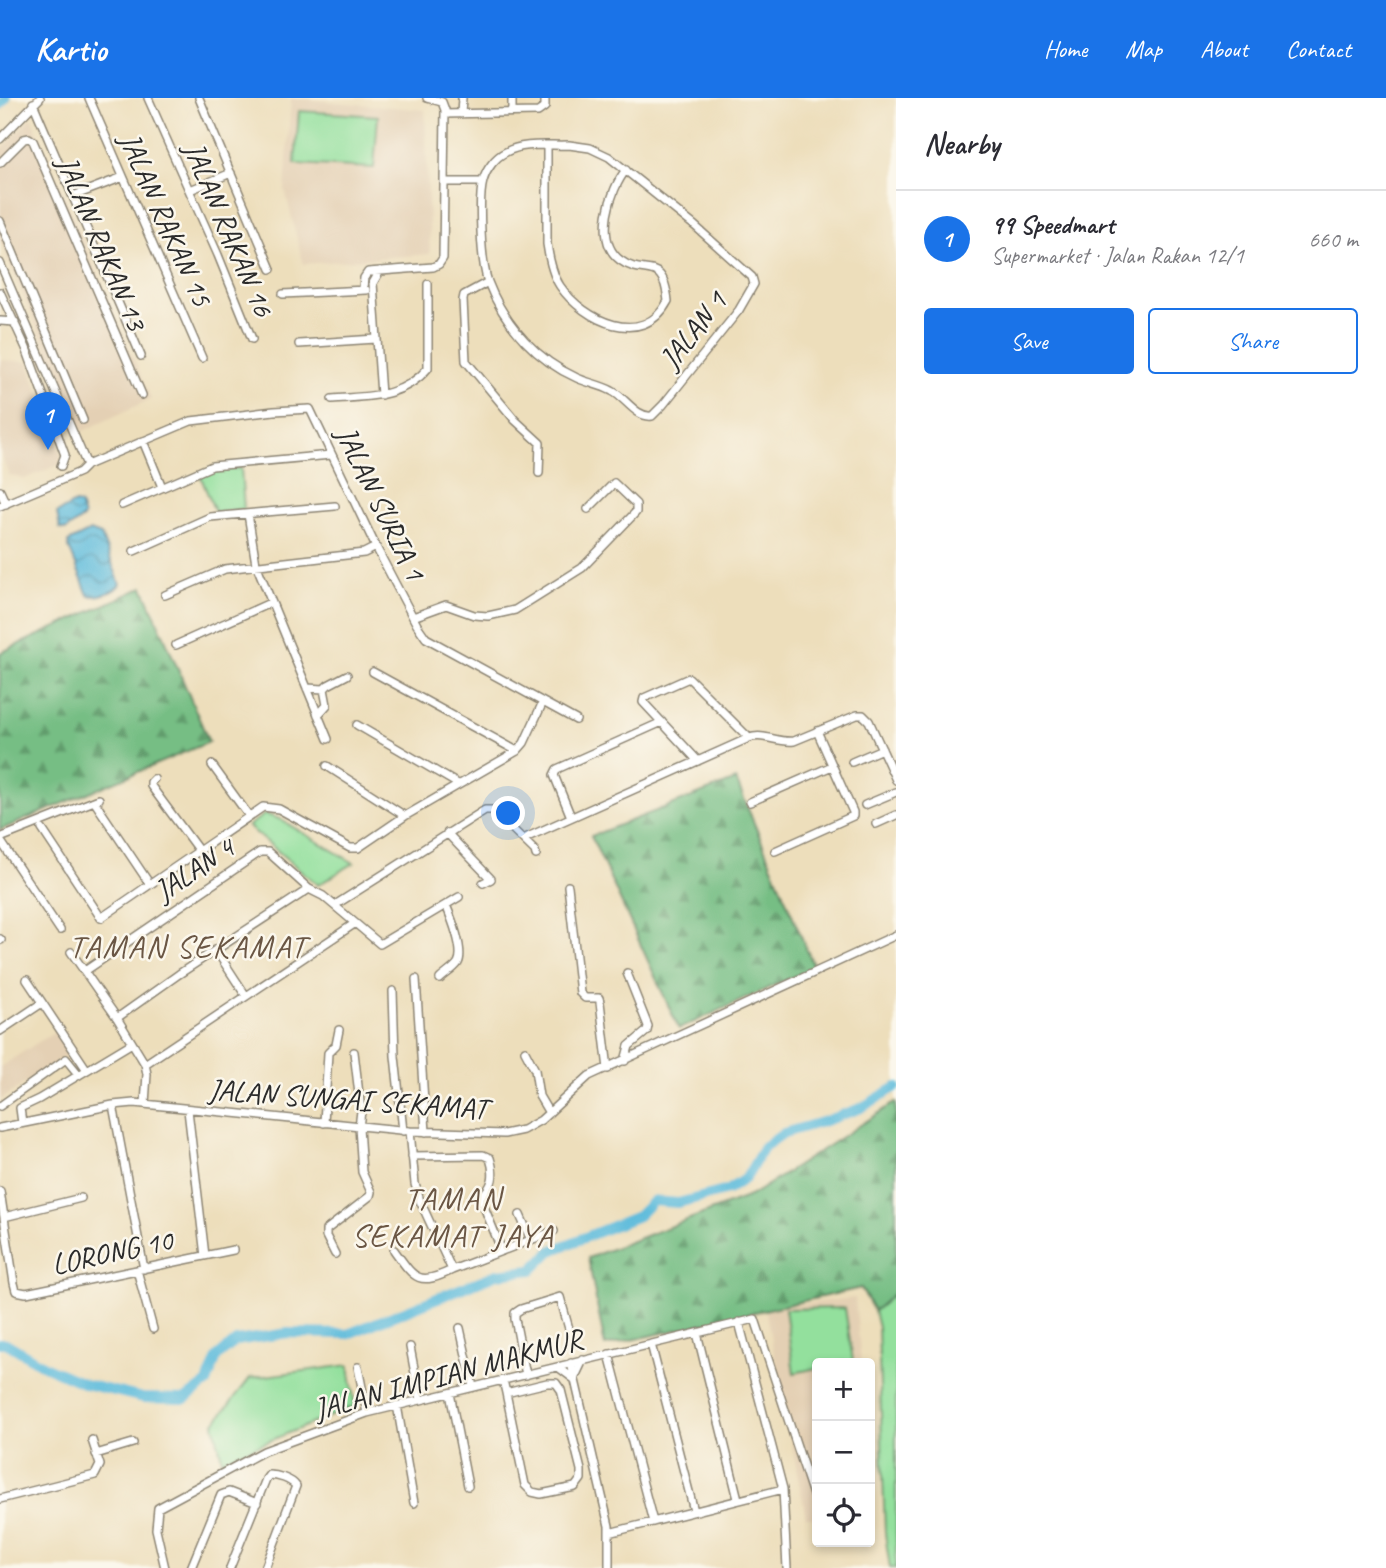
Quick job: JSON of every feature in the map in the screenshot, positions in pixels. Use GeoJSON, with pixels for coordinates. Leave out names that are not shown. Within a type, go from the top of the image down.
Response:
{"type":"FeatureCollection","features":[{"type":"Feature","properties":{"kind":"street","name":"JALAN RAKAN 15"},"geometry":{"type":"LineString","coordinates":[[89,98],[202,358]]}},
{"type":"Feature","properties":{"kind":"street","name":"JALAN RAKAN 16"},"geometry":{"type":"LineString","coordinates":[[148,98],[190,190],[252,339]]}},
{"type":"Feature","properties":{"kind":"street"},"geometry":{"type":"LineString","coordinates":[[199,98],[271,269]]}},
{"type":"Feature","properties":{"kind":"street"},"geometry":{"type":"LineString","coordinates":[[363,288],[368,272],[433,267],[443,258],[445,114],[442,102],[428,98]]}},
{"type":"Feature","properties":{"kind":"street"},"geometry":{"type":"LineString","coordinates":[[461,114],[462,98]]}},
{"type":"Feature","properties":{"kind":"street"},"geometry":{"type":"LineString","coordinates":[[512,98],[512,112]]}},
{"type":"Feature","properties":{"kind":"street"},"geometry":{"type":"LineString","coordinates":[[445,114],[542,111],[545,98]]}},
{"type":"Feature","properties":{"kind":"street"},"geometry":{"type":"LineString","coordinates":[[0,139],[36,100],[73,197],[141,356]]}},
{"type":"Feature","properties":{"kind":"street","name":"JALAN RAKAN 13"},"geometry":{"type":"LineString","coordinates":[[0,163],[24,139],[33,141],[142,395]]}},
{"type":"Feature","properties":{"kind":"street"},"geometry":{"type":"LineString","coordinates":[[547,146],[547,244],[559,284],[574,303],[602,322],[617,326],[638,326],[652,321],[662,313],[668,301],[663,277],[656,271],[619,260],[612,251],[607,228],[608,211],[613,188],[626,170]]}},
{"type":"Feature","properties":{"kind":"street","name":"JALAN 1"},"geometry":{"type":"LineString","coordinates":[[547,146],[590,148],[609,157],[735,259],[752,277],[754,284],[739,310],[657,412],[646,417],[613,391],[548,362],[524,340],[509,321],[488,282],[482,258],[482,182],[488,169],[507,150],[547,146]]}},
{"type":"Feature","properties":{"kind":"street"},"geometry":{"type":"LineString","coordinates":[[190,190],[231,173]]}},
{"type":"Feature","properties":{"kind":"street"},"geometry":{"type":"LineString","coordinates":[[73,197],[122,177]]}},
{"type":"Feature","properties":{"kind":"street"},"geometry":{"type":"LineString","coordinates":[[444,182],[482,182]]}},
{"type":"Feature","properties":{"kind":"street"},"geometry":{"type":"LineString","coordinates":[[0,221],[83,420]]}},
{"type":"Feature","properties":{"kind":"street"},"geometry":{"type":"LineString","coordinates":[[0,265],[88,465]]}},
{"type":"Feature","properties":{"kind":"street"},"geometry":{"type":"LineString","coordinates":[[380,270],[373,283],[381,395]]}},
{"type":"Feature","properties":{"kind":"street"},"geometry":{"type":"LineString","coordinates":[[488,282],[464,295],[466,361],[515,420],[540,443],[539,473]]}},
{"type":"Feature","properties":{"kind":"street"},"geometry":{"type":"LineString","coordinates":[[332,399],[392,394],[421,377],[428,368],[428,284]]}},
{"type":"Feature","properties":{"kind":"street"},"geometry":{"type":"LineString","coordinates":[[283,294],[363,288],[374,296]]}},
{"type":"Feature","properties":{"kind":"street"},"geometry":{"type":"LineString","coordinates":[[0,292],[15,322],[65,455],[61,466]]}},
{"type":"Feature","properties":{"kind":"street"},"geometry":{"type":"LineString","coordinates":[[0,321],[15,322]]}},
{"type":"Feature","properties":{"kind":"street"},"geometry":{"type":"LineString","coordinates":[[299,344],[376,339]]}},
{"type":"Feature","properties":{"kind":"street"},"geometry":{"type":"LineString","coordinates":[[123,350],[136,344]]}},
{"type":"Feature","properties":{"kind":"street"},"geometry":{"type":"LineString","coordinates":[[40,386],[51,381]]}},
{"type":"Feature","properties":{"kind":"street"},"geometry":{"type":"LineString","coordinates":[[55,391],[68,385]]}},
{"type":"Feature","properties":{"kind":"street","name":"JALAN SURIA 1"},"geometry":{"type":"LineString","coordinates":[[143,441],[191,421],[310,409],[376,547],[426,638],[576,720]]}},
{"type":"Feature","properties":{"kind":"street"},"geometry":{"type":"LineString","coordinates":[[56,430],[69,424]]}},
{"type":"Feature","properties":{"kind":"street"},"geometry":{"type":"LineString","coordinates":[[0,491],[3,505],[143,441],[162,487]]}},
{"type":"Feature","properties":{"kind":"street"},"geometry":{"type":"LineString","coordinates":[[122,505],[212,466],[331,455]]}},
{"type":"Feature","properties":{"kind":"street"},"geometry":{"type":"LineString","coordinates":[[413,617],[446,605],[474,615],[503,615],[515,611],[582,568],[636,512],[636,504],[606,475]]}},
{"type":"Feature","properties":{"kind":"street"},"geometry":{"type":"LineString","coordinates":[[588,509],[614,483]]}},
{"type":"Feature","properties":{"kind":"street"},"geometry":{"type":"LineString","coordinates":[[134,551],[214,517],[335,506]]}},
{"type":"Feature","properties":{"kind":"street"},"geometry":{"type":"LineString","coordinates":[[248,514],[256,564],[328,739]]}},
{"type":"Feature","properties":{"kind":"street"},"geometry":{"type":"LineString","coordinates":[[165,595],[225,569],[364,553],[376,547]]}},
{"type":"Feature","properties":{"kind":"street"},"geometry":{"type":"LineString","coordinates":[[176,645],[270,603]]}},
{"type":"Feature","properties":{"kind":"street"},"geometry":{"type":"LineString","coordinates":[[373,672],[517,751]]}},
{"type":"Feature","properties":{"kind":"street"},"geometry":{"type":"LineString","coordinates":[[307,688],[324,689],[347,676]]}},
{"type":"Feature","properties":{"kind":"street"},"geometry":{"type":"LineString","coordinates":[[698,761],[643,702],[644,698],[689,678],[748,738]]}},
{"type":"Feature","properties":{"kind":"street"},"geometry":{"type":"LineString","coordinates":[[318,715],[327,705],[324,689]]}},
{"type":"Feature","properties":{"kind":"street"},"geometry":{"type":"LineString","coordinates":[[42,829],[101,918],[263,807],[271,806],[350,848],[358,848],[405,816],[517,751],[524,743],[543,702]]}},
{"type":"Feature","properties":{"kind":"street"},"geometry":{"type":"LineString","coordinates":[[523,839],[748,738],[761,736],[783,742],[794,741],[857,715],[863,715],[869,721],[896,780]]}},
{"type":"Feature","properties":{"kind":"street"},"geometry":{"type":"LineString","coordinates":[[571,817],[554,775],[557,769],[662,722]]}},
{"type":"Feature","properties":{"kind":"street"},"geometry":{"type":"LineString","coordinates":[[357,725],[458,784]]}},
{"type":"Feature","properties":{"kind":"street"},"geometry":{"type":"LineString","coordinates":[[775,851],[853,817],[817,731]]}},
{"type":"Feature","properties":{"kind":"street"},"geometry":{"type":"LineString","coordinates":[[852,762],[882,749]]}},
{"type":"Feature","properties":{"kind":"street"},"geometry":{"type":"LineString","coordinates":[[212,765],[249,816]]}},
{"type":"Feature","properties":{"kind":"street"},"geometry":{"type":"LineString","coordinates":[[327,766],[405,816]]}},
{"type":"Feature","properties":{"kind":"street"},"geometry":{"type":"LineString","coordinates":[[750,802],[832,766]]}},
{"type":"Feature","properties":{"kind":"street"},"geometry":{"type":"LineString","coordinates":[[154,779],[150,782],[152,786],[199,851]]}},
{"type":"Feature","properties":{"kind":"street"},"geometry":{"type":"LineString","coordinates":[[865,805],[896,792]]}},
{"type":"Feature","properties":{"kind":"street"},"geometry":{"type":"LineString","coordinates":[[60,930],[0,839],[96,800],[149,883]]}},
{"type":"Feature","properties":{"kind":"street"},"geometry":{"type":"LineString","coordinates":[[335,905],[485,810],[493,810],[536,855]]}},
{"type":"Feature","properties":{"kind":"street"},"geometry":{"type":"LineString","coordinates":[[876,824],[896,815]]}},
{"type":"Feature","properties":{"kind":"street"},"geometry":{"type":"LineString","coordinates":[[447,833],[491,879],[483,883]]}},
{"type":"Feature","properties":{"kind":"street","name":"JALAN 4"},"geometry":{"type":"LineString","coordinates":[[85,971],[260,852],[268,852],[309,889]]}},
{"type":"Feature","properties":{"kind":"street"},"geometry":{"type":"LineString","coordinates":[[568,886],[580,993],[585,998],[599,998],[608,1069]]}},
{"type":"Feature","properties":{"kind":"street"},"geometry":{"type":"LineString","coordinates":[[117,1018],[309,889],[335,905],[380,944],[459,897]]}},
{"type":"Feature","properties":{"kind":"street"},"geometry":{"type":"LineString","coordinates":[[440,979],[458,963],[460,956],[454,926],[446,905]]}},
{"type":"Feature","properties":{"kind":"street"},"geometry":{"type":"LineString","coordinates":[[145,1065],[354,924]]}},
{"type":"Feature","properties":{"kind":"street","name":"JALAN SUNGAI SEKAMAT"},"geometry":{"type":"LineString","coordinates":[[0,1128],[113,1105],[145,1104],[407,1131],[504,1134],[523,1130],[548,1114],[589,1076],[896,935]]}},
{"type":"Feature","properties":{"kind":"street"},"geometry":{"type":"LineString","coordinates":[[216,950],[246,996]]}},
{"type":"Feature","properties":{"kind":"street"},"geometry":{"type":"LineString","coordinates":[[71,952],[117,1018],[145,1065],[145,1104]]}},
{"type":"Feature","properties":{"kind":"street"},"geometry":{"type":"LineString","coordinates":[[625,1061],[629,1046],[647,1031],[648,1026],[627,973]]}},
{"type":"Feature","properties":{"kind":"street"},"geometry":{"type":"LineString","coordinates":[[416,979],[426,1132]]}},
{"type":"Feature","properties":{"kind":"street"},"geometry":{"type":"LineString","coordinates":[[27,980],[83,1073]]}},
{"type":"Feature","properties":{"kind":"street"},"geometry":{"type":"LineString","coordinates":[[393,991],[395,1056],[420,1201],[452,1270]]}},
{"type":"Feature","properties":{"kind":"street"},"geometry":{"type":"LineString","coordinates":[[0,1031],[42,1003]]}},
{"type":"Feature","properties":{"kind":"street"},"geometry":{"type":"LineString","coordinates":[[324,1123],[328,1053],[335,1045],[339,1030]]}},
{"type":"Feature","properties":{"kind":"street"},"geometry":{"type":"LineString","coordinates":[[23,1123],[20,1108],[132,1042]]}},
{"type":"Feature","properties":{"kind":"street"},"geometry":{"type":"LineString","coordinates":[[525,1051],[535,1070],[539,1096],[548,1114]]}},
{"type":"Feature","properties":{"kind":"street"},"geometry":{"type":"LineString","coordinates":[[335,1254],[326,1236],[326,1230],[370,1196],[371,1192],[362,1172],[359,1127],[361,1111],[354,1052]]}},
{"type":"Feature","properties":{"kind":"street"},"geometry":{"type":"LineString","coordinates":[[0,1106],[66,1059],[83,1073]]}},
{"type":"Feature","properties":{"kind":"street"},"geometry":{"type":"LineString","coordinates":[[113,1105],[153,1329]]}},
{"type":"Feature","properties":{"kind":"street"},"geometry":{"type":"LineString","coordinates":[[188,1110],[205,1256]]}},
{"type":"Feature","properties":{"kind":"street"},"geometry":{"type":"LineString","coordinates":[[412,1156],[488,1156],[493,1179],[489,1190],[480,1197],[502,1251]]}},
{"type":"Feature","properties":{"kind":"street","name":"LORONG 10"},"geometry":{"type":"LineString","coordinates":[[0,1191],[16,1290],[26,1293],[233,1250]]}},
{"type":"Feature","properties":{"kind":"street"},"geometry":{"type":"LineString","coordinates":[[4,1217],[81,1198]]}},
{"type":"Feature","properties":{"kind":"street"},"geometry":{"type":"LineString","coordinates":[[520,1215],[531,1240]]}},
{"type":"Feature","properties":{"kind":"street"},"geometry":{"type":"LineString","coordinates":[[394,1250],[410,1273],[416,1278],[429,1280],[554,1231]]}},
{"type":"Feature","properties":{"kind":"street"},"geometry":{"type":"LineString","coordinates":[[526,1375],[515,1312],[560,1297],[573,1343]]}},
{"type":"Feature","properties":{"kind":"street","name":"JALAN IMPIAN MAKMUR"},"geometry":{"type":"LineString","coordinates":[[165,1568],[156,1529],[158,1508],[264,1451],[366,1413],[755,1319],[812,1492]]}},
{"type":"Feature","properties":{"kind":"street"},"geometry":{"type":"LineString","coordinates":[[739,1322],[783,1489],[787,1568]]}},
{"type":"Feature","properties":{"kind":"street"},"geometry":{"type":"LineString","coordinates":[[460,1328],[473,1387]]}},
{"type":"Feature","properties":{"kind":"street"},"geometry":{"type":"LineString","coordinates":[[697,1333],[738,1499]]}},
{"type":"Feature","properties":{"kind":"street"},"geometry":{"type":"LineString","coordinates":[[651,1344],[694,1511]]}},
{"type":"Feature","properties":{"kind":"street"},"geometry":{"type":"LineString","coordinates":[[410,1348],[420,1400]]}},
{"type":"Feature","properties":{"kind":"street"},"geometry":{"type":"LineString","coordinates":[[609,1354],[653,1522]]}},
{"type":"Feature","properties":{"kind":"street"},"geometry":{"type":"LineString","coordinates":[[574,1379],[583,1360]]}},
{"type":"Feature","properties":{"kind":"street"},"geometry":{"type":"LineString","coordinates":[[571,1363],[609,1533],[609,1568]]}},
{"type":"Feature","properties":{"kind":"street"},"geometry":{"type":"LineString","coordinates":[[358,1367],[366,1413]]}},
{"type":"Feature","properties":{"kind":"street"},"geometry":{"type":"LineString","coordinates":[[557,1367],[574,1379]]}},
{"type":"Feature","properties":{"kind":"street"},"geometry":{"type":"LineString","coordinates":[[503,1380],[525,1485],[532,1492],[541,1494],[575,1487],[581,1479],[581,1470],[561,1390],[556,1383],[547,1382],[506,1393]]}},
{"type":"Feature","properties":{"kind":"street"},"geometry":{"type":"LineString","coordinates":[[450,1393],[468,1486]]}},
{"type":"Feature","properties":{"kind":"street"},"geometry":{"type":"LineString","coordinates":[[397,1405],[414,1503]]}},
{"type":"Feature","properties":{"kind":"street"},"geometry":{"type":"LineString","coordinates":[[0,1499],[95,1475],[100,1465],[92,1440]]}},
{"type":"Feature","properties":{"kind":"street"},"geometry":{"type":"LineString","coordinates":[[96,1454],[134,1443]]}},
{"type":"Feature","properties":{"kind":"street"},"geometry":{"type":"LineString","coordinates":[[230,1568],[270,1475],[293,1482],[296,1486],[265,1568]]}},
{"type":"Feature","properties":{"kind":"street"},"geometry":{"type":"LineString","coordinates":[[609,1533],[783,1489]]}},
{"type":"Feature","properties":{"kind":"street"},"geometry":{"type":"LineString","coordinates":[[191,1568],[221,1495],[229,1492],[257,1503]]}},
{"type":"Feature","properties":{"kind":"shaded area"},"geometry":{"type":"Polygon","coordinates":[[[291,98],[425,110],[430,254],[303,264],[285,190],[291,98]]]}},
{"type":"Feature","properties":{"kind":"shaded area"},"geometry":{"type":"Polygon","coordinates":[[[31,117],[151,399],[81,432],[0,241],[0,151],[31,117]]]}},
{"type":"Feature","properties":{"kind":"shaded area"},"geometry":{"type":"Polygon","coordinates":[[[0,360],[28,362],[62,455],[59,465],[24,479],[9,475],[0,453],[0,360]]]}},
{"type":"Feature","properties":{"kind":"shaded area"},"geometry":{"type":"Polygon","coordinates":[[[57,1030],[72,1052],[0,1100],[0,1067],[57,1030]]]}},
{"type":"Feature","properties":{"kind":"shaded area"},"geometry":{"type":"Polygon","coordinates":[[[855,1298],[861,1358],[812,1358],[812,1517],[806,1517],[765,1308],[855,1298]]]}},
{"type":"Feature","properties":{"kind":"green space"},"geometry":{"type":"Polygon","coordinates":[[[299,111],[378,116],[374,168],[295,164],[299,111]]]}},
{"type":"Feature","properties":{"kind":"green space"},"geometry":{"type":"Polygon","coordinates":[[[241,468],[244,509],[215,512],[200,475],[212,470],[241,468]]]}},
{"type":"Feature","properties":{"kind":"green space"},"geometry":{"type":"Polygon","coordinates":[[[143,587],[209,742],[0,830],[0,653],[143,587]]]}},
{"type":"Feature","properties":{"kind":"green space"},"geometry":{"type":"Polygon","coordinates":[[[736,780],[814,967],[679,1029],[591,836],[736,780]]]}},
{"type":"Feature","properties":{"kind":"green space"},"geometry":{"type":"Polygon","coordinates":[[[265,814],[279,819],[354,863],[318,885],[248,826],[265,814]]]}},
{"type":"Feature","properties":{"kind":"green space"},"geometry":{"type":"Polygon","coordinates":[[[896,1102],[896,1292],[874,1311],[861,1288],[605,1346],[588,1258],[752,1195],[896,1102]]]}},
{"type":"Feature","properties":{"kind":"green space"},"geometry":{"type":"Polygon","coordinates":[[[896,1292],[896,1568],[890,1568],[885,1534],[878,1328],[874,1311],[896,1292]]]}},
{"type":"Feature","properties":{"kind":"green space"},"geometry":{"type":"Polygon","coordinates":[[[845,1308],[853,1358],[812,1358],[812,1369],[794,1373],[785,1309],[845,1308]]]}},
{"type":"Feature","properties":{"kind":"green space"},"geometry":{"type":"Polygon","coordinates":[[[349,1365],[355,1406],[222,1460],[214,1424],[250,1378],[349,1365]]]}},
{"type":"Feature","properties":{"kind":"water"},"geometry":{"type":"Polygon","coordinates":[[[75,503],[80,504],[84,517],[66,530],[60,529],[57,513],[75,503]]]}},
{"type":"Feature","properties":{"kind":"water"},"geometry":{"type":"Polygon","coordinates":[[[90,531],[101,535],[120,584],[110,592],[96,596],[88,595],[68,545],[68,542],[90,531]]]}},
{"type":"Feature","properties":{"kind":"waterway"},"geometry":{"type":"LineString","coordinates":[[0,105],[6,98]]}},
{"type":"Feature","properties":{"kind":"waterway"},"geometry":{"type":"LineString","coordinates":[[0,1343],[6,1343],[46,1367],[85,1384],[143,1398],[185,1399],[207,1383],[217,1357],[236,1341],[288,1333],[348,1334],[497,1274],[532,1270],[551,1251],[638,1216],[653,1201],[678,1203],[728,1190],[746,1178],[764,1147],[784,1133],[861,1108],[896,1087]]}},
{"type":"Feature","properties":{"kind":"place","name":"99 Speedmart"},"geometry":{"type":"Point","coordinates":[48,450]}},
{"type":"Feature","properties":{"kind":"district","name":"TAMAN SEKAMAT"},"geometry":{"type":"Point","coordinates":[188,946]}},
{"type":"Feature","properties":{"kind":"district","name":"TAMAN SEKAMAT JAYA"},"geometry":{"type":"Point","coordinates":[453,1216]}}]}
